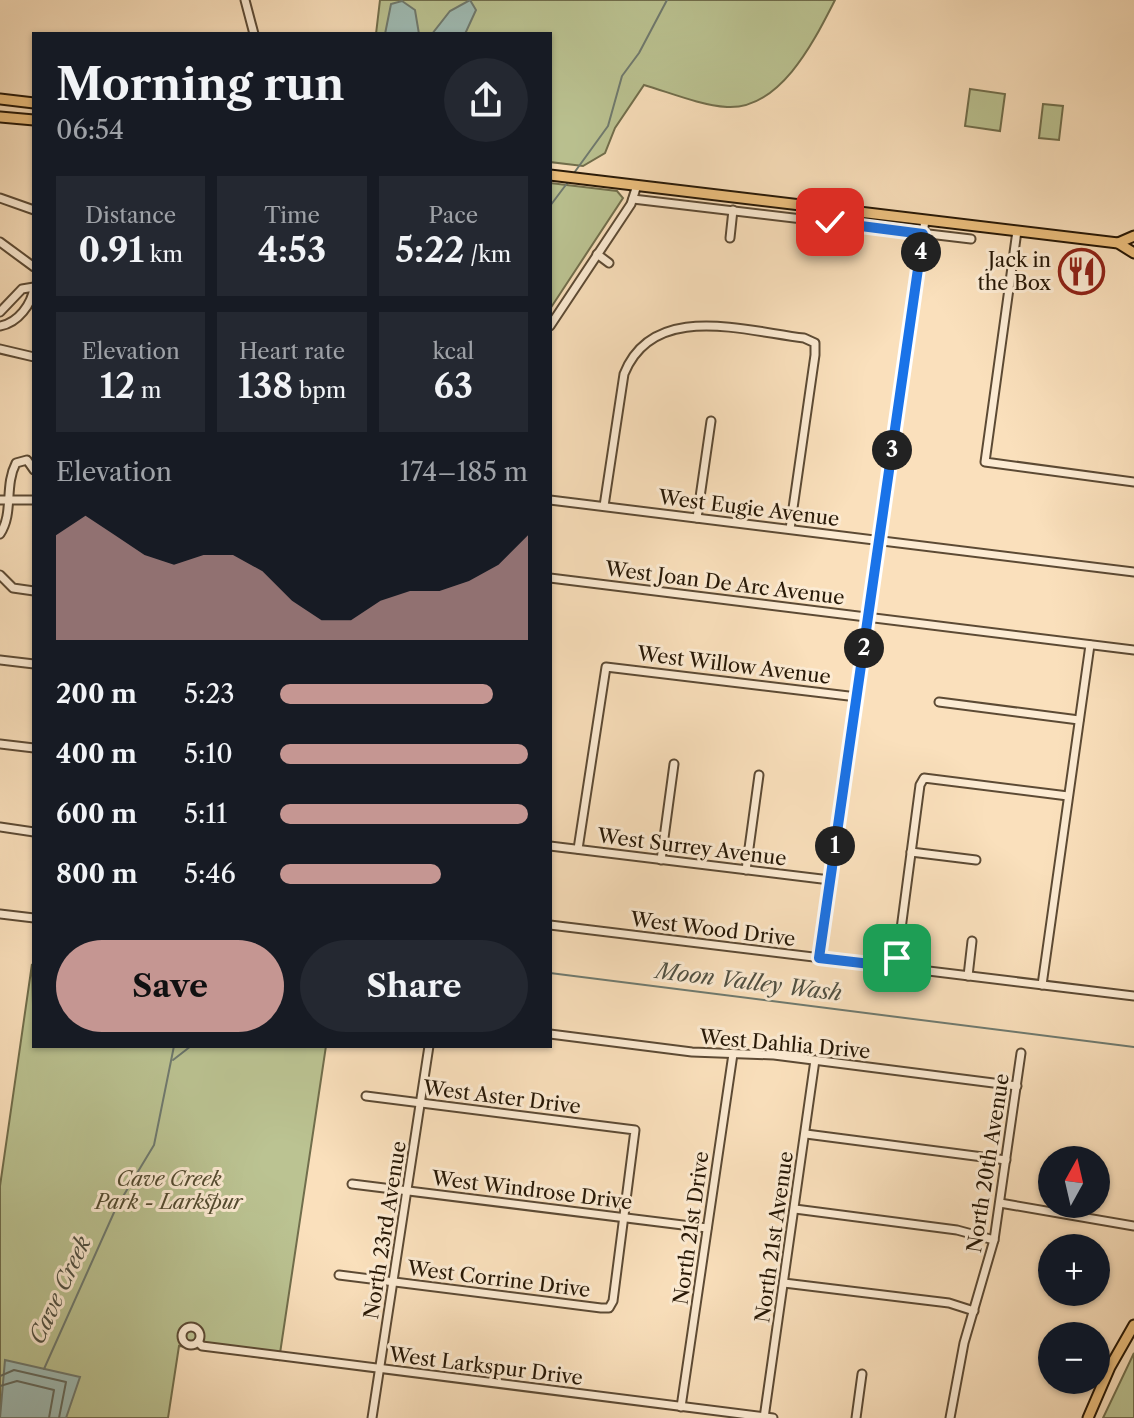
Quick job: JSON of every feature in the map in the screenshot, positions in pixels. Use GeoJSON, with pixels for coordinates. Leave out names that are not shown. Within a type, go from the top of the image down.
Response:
{"type":"FeatureCollection","features":[{"type":"Feature","properties":{"kind":"main road"},"geometry":{"type":"LineString","coordinates":[[0,99],[32,103]]}},
{"type":"Feature","properties":{"kind":"main road"},"geometry":{"type":"LineString","coordinates":[[0,117],[32,120]]}},
{"type":"Feature","properties":{"kind":"main road"},"geometry":{"type":"LineString","coordinates":[[552,175],[1118,243],[1134,253]]}},
{"type":"Feature","properties":{"kind":"main road"},"geometry":{"type":"LineString","coordinates":[[1118,243],[1134,236]]}},
{"type":"Feature","properties":{"kind":"main road"},"geometry":{"type":"LineString","coordinates":[[1088,1418],[1110,1367],[1134,1325]]}},
{"type":"Feature","properties":{"kind":"street"},"geometry":{"type":"LineString","coordinates":[[245,0],[253,32]]}},
{"type":"Feature","properties":{"kind":"street"},"geometry":{"type":"LineString","coordinates":[[552,323],[633,199],[637,185]]}},
{"type":"Feature","properties":{"kind":"street"},"geometry":{"type":"LineString","coordinates":[[0,198],[32,209]]}},
{"type":"Feature","properties":{"kind":"street"},"geometry":{"type":"LineString","coordinates":[[633,199],[971,239]]}},
{"type":"Feature","properties":{"kind":"street"},"geometry":{"type":"LineString","coordinates":[[730,238],[733,210]]}},
{"type":"Feature","properties":{"kind":"street"},"geometry":{"type":"LineString","coordinates":[[819,958],[925,220]]}},
{"type":"Feature","properties":{"kind":"street"},"geometry":{"type":"LineString","coordinates":[[826,250],[830,222]]}},
{"type":"Feature","properties":{"kind":"street"},"geometry":{"type":"LineString","coordinates":[[1017,231],[985,462],[1134,482]]}},
{"type":"Feature","properties":{"kind":"street"},"geometry":{"type":"LineString","coordinates":[[0,242],[32,266]]}},
{"type":"Feature","properties":{"kind":"street"},"geometry":{"type":"LineString","coordinates":[[597,254],[609,263]]}},
{"type":"Feature","properties":{"kind":"street"},"geometry":{"type":"LineString","coordinates":[[0,312],[22,289],[32,287]]}},
{"type":"Feature","properties":{"kind":"street"},"geometry":{"type":"LineString","coordinates":[[0,326],[10,325],[32,301]]}},
{"type":"Feature","properties":{"kind":"street"},"geometry":{"type":"LineString","coordinates":[[604,506],[624,374],[634,354],[650,339],[675,327],[700,326],[804,338],[815,343],[790,529]]}},
{"type":"Feature","properties":{"kind":"street"},"geometry":{"type":"LineString","coordinates":[[0,349],[32,357]]}},
{"type":"Feature","properties":{"kind":"street"},"geometry":{"type":"LineString","coordinates":[[697,518],[711,421]]}},
{"type":"Feature","properties":{"kind":"street"},"geometry":{"type":"LineString","coordinates":[[0,534],[6,523],[4,500],[8,482],[16,463],[27,460],[32,467]]}},
{"type":"Feature","properties":{"kind":"street"},"geometry":{"type":"LineString","coordinates":[[4,500],[32,500]]}},
{"type":"Feature","properties":{"kind":"street","name":"West Eugie Avenue"},"geometry":{"type":"LineString","coordinates":[[552,500],[1134,572]]}},
{"type":"Feature","properties":{"kind":"street","name":"West Joan De Arc Avenue"},"geometry":{"type":"LineString","coordinates":[[552,578],[1134,650]]}},
{"type":"Feature","properties":{"kind":"street"},"geometry":{"type":"LineString","coordinates":[[1,579],[13,588],[32,591]]}},
{"type":"Feature","properties":{"kind":"street"},"geometry":{"type":"LineString","coordinates":[[1042,985],[1090,645]]}},
{"type":"Feature","properties":{"kind":"street"},"geometry":{"type":"LineString","coordinates":[[0,660],[32,664]]}},
{"type":"Feature","properties":{"kind":"street","name":"West Willow Avenue"},"geometry":{"type":"LineString","coordinates":[[578,849],[606,667],[857,697]]}},
{"type":"Feature","properties":{"kind":"street"},"geometry":{"type":"LineString","coordinates":[[939,702],[1079,720]]}},
{"type":"Feature","properties":{"kind":"street"},"geometry":{"type":"LineString","coordinates":[[0,744],[32,748]]}},
{"type":"Feature","properties":{"kind":"street"},"geometry":{"type":"LineString","coordinates":[[661,860],[674,764]]}},
{"type":"Feature","properties":{"kind":"street"},"geometry":{"type":"LineString","coordinates":[[746,870],[759,775]]}},
{"type":"Feature","properties":{"kind":"street"},"geometry":{"type":"LineString","coordinates":[[896,967],[920,785],[924,778],[1068,796]]}},
{"type":"Feature","properties":{"kind":"street"},"geometry":{"type":"LineString","coordinates":[[0,827],[32,832]]}},
{"type":"Feature","properties":{"kind":"street","name":"West Surrey Avenue"},"geometry":{"type":"LineString","coordinates":[[552,846],[830,880]]}},
{"type":"Feature","properties":{"kind":"street"},"geometry":{"type":"LineString","coordinates":[[911,852],[976,860]]}},
{"type":"Feature","properties":{"kind":"street"},"geometry":{"type":"LineString","coordinates":[[0,914],[32,918]]}},
{"type":"Feature","properties":{"kind":"street","name":"West Wood Drive"},"geometry":{"type":"LineString","coordinates":[[552,925],[1134,996]]}},
{"type":"Feature","properties":{"kind":"street"},"geometry":{"type":"LineString","coordinates":[[968,976],[972,941]]}},
{"type":"Feature","properties":{"kind":"street","name":"West Dahlia Drive"},"geometry":{"type":"LineString","coordinates":[[552,1034],[815,1060],[1017,1086]]}},
{"type":"Feature","properties":{"kind":"street","name":"North 23rd Avenue"},"geometry":{"type":"LineString","coordinates":[[372,1418],[429,1048]]}},
{"type":"Feature","properties":{"kind":"street","name":"North 20th Avenue"},"geometry":{"type":"LineString","coordinates":[[950,1418],[959,1360],[994,1240],[1021,1053]]}},
{"type":"Feature","properties":{"kind":"street","name":"North 21st Drive"},"geometry":{"type":"LineString","coordinates":[[681,1407],[733,1054]]}},
{"type":"Feature","properties":{"kind":"street","name":"North 21st Avenue"},"geometry":{"type":"LineString","coordinates":[[764,1418],[815,1060]]}},
{"type":"Feature","properties":{"kind":"street","name":"West Aster Drive"},"geometry":{"type":"LineString","coordinates":[[366,1096],[635,1130],[624,1217]]}},
{"type":"Feature","properties":{"kind":"street"},"geometry":{"type":"LineString","coordinates":[[806,1134],[1006,1160]]}},
{"type":"Feature","properties":{"kind":"street","name":"West Windrose Drive"},"geometry":{"type":"LineString","coordinates":[[352,1184],[707,1228]]}},
{"type":"Feature","properties":{"kind":"street"},"geometry":{"type":"LineString","coordinates":[[1000,1203],[1134,1226]]}},
{"type":"Feature","properties":{"kind":"street"},"geometry":{"type":"LineString","coordinates":[[795,1209],[957,1230],[994,1240]]}},
{"type":"Feature","properties":{"kind":"street","name":"West Corrine Drive"},"geometry":{"type":"LineString","coordinates":[[339,1275],[609,1308],[624,1217]]}},
{"type":"Feature","properties":{"kind":"street"},"geometry":{"type":"LineString","coordinates":[[784,1283],[949,1303],[974,1311]]}},
{"type":"Feature","properties":{"kind":"street","name":"West Larkspur Drive"},"geometry":{"type":"LineString","coordinates":[[198,1342],[202,1346],[380,1370],[773,1418]]}},
{"type":"Feature","properties":{"kind":"street"},"geometry":{"type":"LineString","coordinates":[[856,1418],[862,1374]]}},
{"type":"Feature","properties":{"kind":"green space"},"geometry":{"type":"Polygon","coordinates":[[[380,0],[835,0],[794,69],[764,97],[746,105],[717,106],[644,85],[615,128],[605,153],[583,166],[552,162],[552,32],[376,32],[380,0]]]}},
{"type":"Feature","properties":{"kind":"green space"},"geometry":{"type":"Polygon","coordinates":[[[970,89],[1005,94],[1000,131],[965,126],[970,89]]]}},
{"type":"Feature","properties":{"kind":"green space"},"geometry":{"type":"Polygon","coordinates":[[[1043,104],[1063,106],[1059,140],[1039,138],[1043,104]]]}},
{"type":"Feature","properties":{"kind":"green space"},"geometry":{"type":"Polygon","coordinates":[[[552,183],[617,191],[623,198],[552,306],[552,183]]]}},
{"type":"Feature","properties":{"kind":"green space","name":"Cave Creek Park - Larkspur"},"geometry":{"type":"Polygon","coordinates":[[[32,964],[32,1048],[326,1048],[279,1360],[179,1346],[168,1418],[0,1418],[0,1186],[32,964]]]}},
{"type":"Feature","properties":{"kind":"green space"},"geometry":{"type":"Polygon","coordinates":[[[1134,1353],[1134,1418],[1103,1418],[1134,1353]]]}},
{"type":"Feature","properties":{"kind":"water"},"geometry":{"type":"Polygon","coordinates":[[[470,0],[476,10],[466,32],[434,32],[450,11],[470,0]]]}},
{"type":"Feature","properties":{"kind":"water"},"geometry":{"type":"Polygon","coordinates":[[[402,1],[415,10],[419,32],[385,32],[391,4],[402,1]]]}},
{"type":"Feature","properties":{"kind":"water"},"geometry":{"type":"Polygon","coordinates":[[[5,1360],[80,1377],[66,1418],[0,1418],[5,1360]]]}},
{"type":"Feature","properties":{"kind":"waterway","name":"Cave Creek"},"geometry":{"type":"LineString","coordinates":[[574,173],[608,126],[622,76],[639,53],[667,0]]}},
{"type":"Feature","properties":{"kind":"waterway","name":"Cave Creek"},"geometry":{"type":"LineString","coordinates":[[552,203],[568,182]]}},
{"type":"Feature","properties":{"kind":"waterway","name":"Moon Valley Wash"},"geometry":{"type":"LineString","coordinates":[[552,973],[1134,1047]]}},
{"type":"Feature","properties":{"kind":"waterway","name":"Cave Creek"},"geometry":{"type":"LineString","coordinates":[[44,1369],[116,1208],[154,1145],[174,1048]]}},
{"type":"Feature","properties":{"kind":"waterway","name":"Moon Valley Wash"},"geometry":{"type":"LineString","coordinates":[[173,1060],[188,1048]]}},
{"type":"Feature","properties":{"kind":"place","name":"Jack in the Box"},"geometry":{"type":"Point","coordinates":[1082,272]}},
{"type":"Feature","properties":{"kind":"route"},"geometry":{"type":"LineString","coordinates":[[830,222],[923,234],[819,958],[896,967],[897,958]]}}]}
